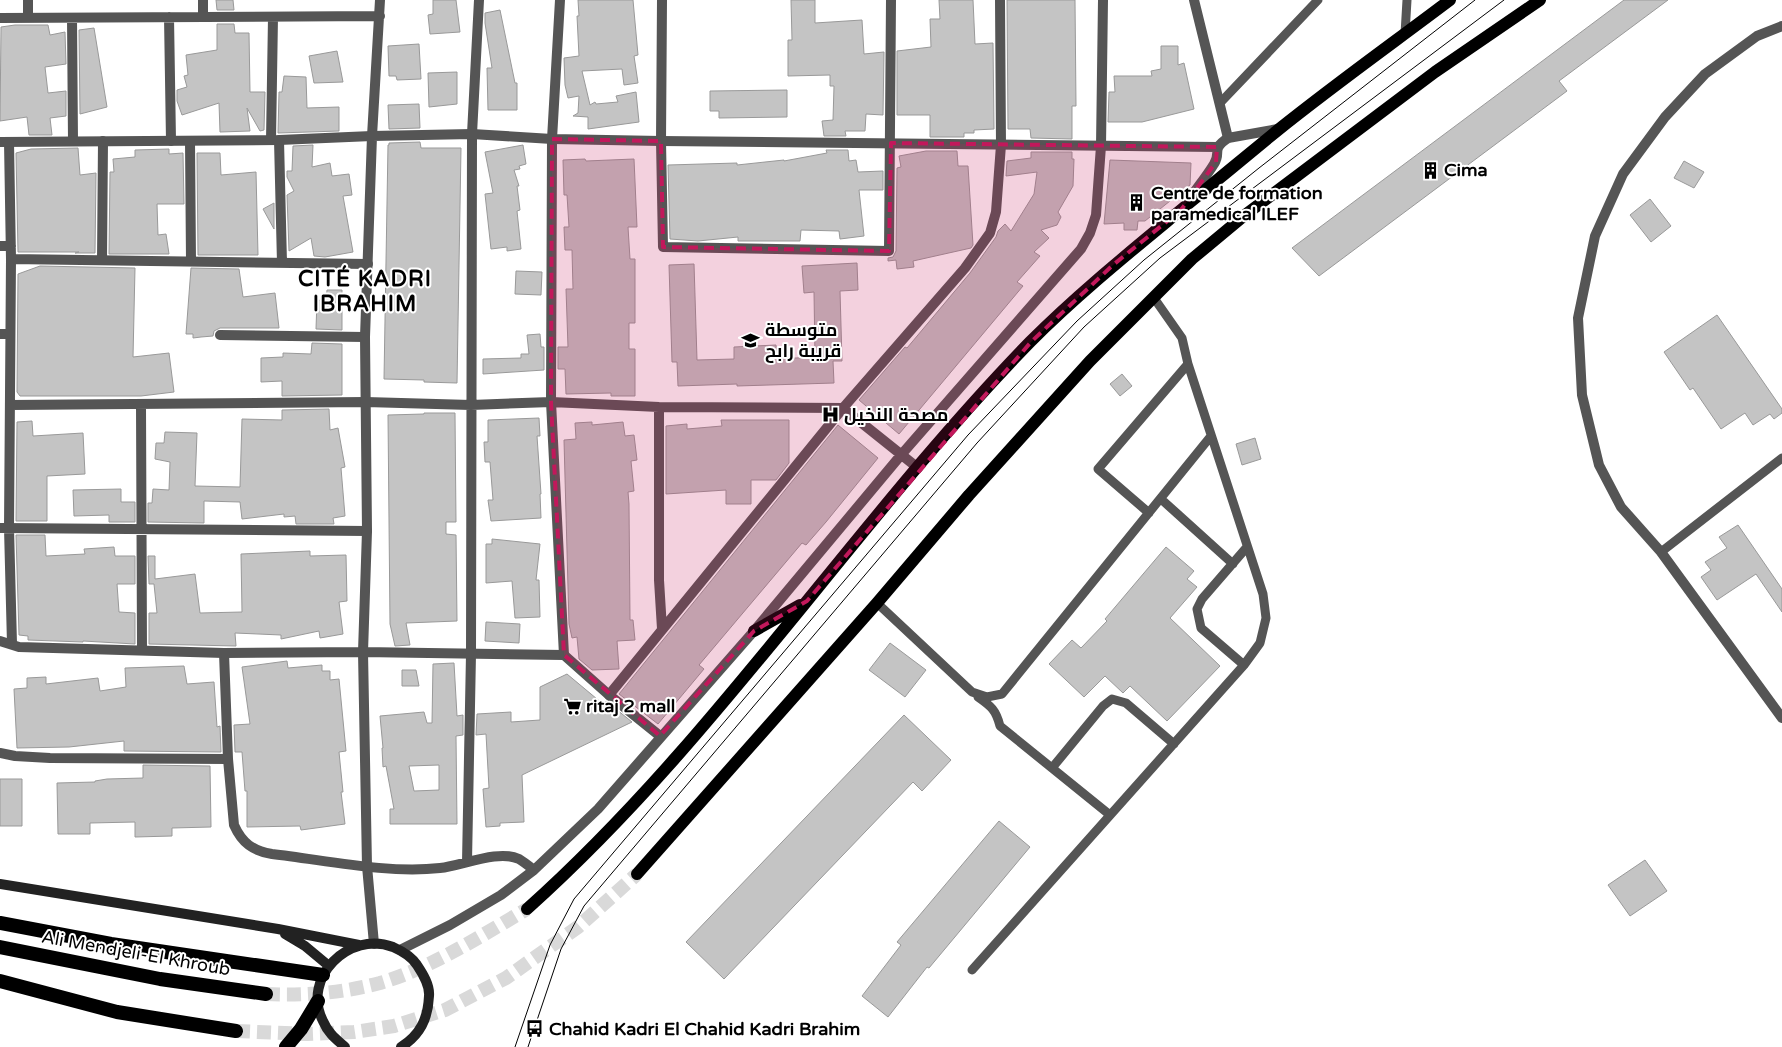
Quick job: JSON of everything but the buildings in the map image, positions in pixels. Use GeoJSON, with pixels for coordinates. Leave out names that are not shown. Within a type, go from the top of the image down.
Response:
{"type":"FeatureCollection","features":[{"type":"Feature","properties":{"kind":"highway"},"geometry":{"type":"LineString","coordinates":[[0,923],[111,944],[326,970]]}},
{"type":"Feature","properties":{"kind":"highway","name":"Ali Mendjeli-El Khroub"},"geometry":{"type":"LineString","coordinates":[[0,947],[160,979],[266,994]]}},
{"type":"Feature","properties":{"kind":"highway"},"geometry":{"type":"LineString","coordinates":[[0,981],[117,1012],[236,1031]]}},
{"type":"Feature","properties":{"kind":"highway"},"geometry":{"type":"LineString","coordinates":[[0,990],[38,992]]}},
{"type":"Feature","properties":{"kind":"highway"},"geometry":{"type":"LineString","coordinates":[[286,1047],[301,1029],[318,1001]]}},
{"type":"Feature","properties":{"kind":"main road"},"geometry":{"type":"LineString","coordinates":[[527,909],[573,868],[684,748],[918,468],[975,402],[1031,342],[1113,265],[1279,129],[1450,0]]}},
{"type":"Feature","properties":{"kind":"main road"},"geometry":{"type":"LineString","coordinates":[[637,874],[877,603],[969,495],[1084,368],[1192,259],[1245,215],[1435,72],[1540,0]]}},
{"type":"Feature","properties":{"kind":"main road"},"geometry":{"type":"LineString","coordinates":[[754,631],[807,601]]}},
{"type":"Feature","properties":{"kind":"main road"},"geometry":{"type":"LineString","coordinates":[[0,884],[278,929],[359,945],[387,945],[400,950],[414,961],[424,975],[429,992],[428,1010],[422,1027],[411,1041],[401,1047]]}},
{"type":"Feature","properties":{"kind":"main road"},"geometry":{"type":"LineString","coordinates":[[278,929],[304,946],[326,970]]}},
{"type":"Feature","properties":{"kind":"main road"},"geometry":{"type":"LineString","coordinates":[[345,1047],[331,1036],[322,1020],[318,1001],[319,988],[326,970],[338,957],[359,945]]}},
{"type":"Feature","properties":{"kind":"street"},"geometry":{"type":"LineString","coordinates":[[28,0],[28,18]]}},
{"type":"Feature","properties":{"kind":"street"},"geometry":{"type":"LineString","coordinates":[[203,0],[203,17]]}},
{"type":"Feature","properties":{"kind":"street"},"geometry":{"type":"LineString","coordinates":[[374,944],[367,866],[363,652],[367,531],[365,338],[372,136],[380,0]]}},
{"type":"Feature","properties":{"kind":"street"},"geometry":{"type":"LineString","coordinates":[[467,862],[471,654],[472,134],[479,0]]}},
{"type":"Feature","properties":{"kind":"street"},"geometry":{"type":"LineString","coordinates":[[560,0],[552,138],[551,402],[564,655]]}},
{"type":"Feature","properties":{"kind":"street"},"geometry":{"type":"LineString","coordinates":[[662,0],[661,140],[663,247],[889,251],[891,0]]}},
{"type":"Feature","properties":{"kind":"street"},"geometry":{"type":"LineString","coordinates":[[609,694],[843,408],[966,268],[990,233],[996,212],[1001,145],[1000,0]]}},
{"type":"Feature","properties":{"kind":"street"},"geometry":{"type":"LineString","coordinates":[[400,950],[450,925],[492,900],[534,870],[598,809],[754,631],[901,455],[1081,249],[1090,233],[1096,215],[1101,146],[1103,0]]}},
{"type":"Feature","properties":{"kind":"street"},"geometry":{"type":"LineString","coordinates":[[1194,0],[1228,138]]}},
{"type":"Feature","properties":{"kind":"street"},"geometry":{"type":"LineString","coordinates":[[0,18],[380,16]]}},
{"type":"Feature","properties":{"kind":"street"},"geometry":{"type":"LineString","coordinates":[[169,17],[171,141]]}},
{"type":"Feature","properties":{"kind":"street"},"geometry":{"type":"LineString","coordinates":[[273,17],[275,140],[282,263]]}},
{"type":"Feature","properties":{"kind":"street"},"geometry":{"type":"LineString","coordinates":[[72,18],[73,141]]}},
{"type":"Feature","properties":{"kind":"street"},"geometry":{"type":"LineString","coordinates":[[1782,26],[1757,36],[1705,74],[1665,117],[1623,174],[1595,236],[1578,318],[1582,395],[1599,465],[1622,507],[1661,552],[1782,718]]}},
{"type":"Feature","properties":{"kind":"street"},"geometry":{"type":"LineString","coordinates":[[12,644],[4,528],[5,424],[10,404],[5,334],[11,259],[5,142],[275,140],[472,134],[661,140],[1217,147],[1228,138],[1279,129]]}},
{"type":"Feature","properties":{"kind":"street"},"geometry":{"type":"LineString","coordinates":[[102,260],[103,141]]}},
{"type":"Feature","properties":{"kind":"street"},"geometry":{"type":"LineString","coordinates":[[190,141],[191,261]]}},
{"type":"Feature","properties":{"kind":"street"},"geometry":{"type":"LineString","coordinates":[[1181,210],[1216,162],[1217,147]]}},
{"type":"Feature","properties":{"kind":"street"},"geometry":{"type":"LineString","coordinates":[[0,246],[11,246]]}},
{"type":"Feature","properties":{"kind":"street"},"geometry":{"type":"LineString","coordinates":[[11,259],[368,264]]}},
{"type":"Feature","properties":{"kind":"street"},"geometry":{"type":"LineString","coordinates":[[220,335],[365,338]]}},
{"type":"Feature","properties":{"kind":"street"},"geometry":{"type":"LineString","coordinates":[[10,404],[141,405],[366,402],[471,405],[551,402],[659,407],[843,408],[918,468]]}},
{"type":"Feature","properties":{"kind":"street"},"geometry":{"type":"LineString","coordinates":[[141,405],[142,649]]}},
{"type":"Feature","properties":{"kind":"street"},"geometry":{"type":"LineString","coordinates":[[659,407],[659,580],[662,629]]}},
{"type":"Feature","properties":{"kind":"street"},"geometry":{"type":"LineString","coordinates":[[4,528],[367,531]]}},
{"type":"Feature","properties":{"kind":"street"},"geometry":{"type":"LineString","coordinates":[[0,641],[19,647],[36,648],[142,649],[224,653],[363,652],[564,655],[660,736]]}},
{"type":"Feature","properties":{"kind":"street"},"geometry":{"type":"LineString","coordinates":[[224,653],[228,759],[234,825],[241,838],[252,848],[262,852],[367,866],[409,869],[441,868],[506,856],[518,858],[534,870]]}},
{"type":"Feature","properties":{"kind":"street"},"geometry":{"type":"LineString","coordinates":[[0,753],[50,758],[228,759]]}},
{"type":"Feature","properties":{"kind":"lane"},"geometry":{"type":"LineString","coordinates":[[1220,103],[1318,0]]}},
{"type":"Feature","properties":{"kind":"lane"},"geometry":{"type":"LineString","coordinates":[[1405,34],[1407,0]]}},
{"type":"Feature","properties":{"kind":"lane"},"geometry":{"type":"LineString","coordinates":[[972,970],[1244,665],[1260,643],[1266,618],[1263,594],[1188,364],[1182,338],[1154,298]]}},
{"type":"Feature","properties":{"kind":"lane"},"geometry":{"type":"LineString","coordinates":[[1149,513],[1098,469],[1188,364]]}},
{"type":"Feature","properties":{"kind":"lane"},"geometry":{"type":"LineString","coordinates":[[972,692],[986,697],[1002,694],[1211,436]]}},
{"type":"Feature","properties":{"kind":"lane"},"geometry":{"type":"LineString","coordinates":[[1661,552],[1782,458]]}},
{"type":"Feature","properties":{"kind":"lane"},"geometry":{"type":"LineString","coordinates":[[1161,499],[1233,564]]}},
{"type":"Feature","properties":{"kind":"lane"},"geometry":{"type":"LineString","coordinates":[[1244,665],[1202,628],[1197,609],[1202,599],[1247,547]]}},
{"type":"Feature","properties":{"kind":"lane"},"geometry":{"type":"LineString","coordinates":[[877,603],[972,692],[992,707],[1000,726],[1110,815]]}},
{"type":"Feature","properties":{"kind":"lane"},"geometry":{"type":"LineString","coordinates":[[1052,768],[1103,706],[1112,698],[1126,703],[1174,744]]}},
{"type":"Feature","properties":{"kind":"highlighted area"},"geometry":{"type":"Polygon","coordinates":[[[552,139],[661,141],[663,247],[889,251],[891,143],[1217,147],[1216,162],[1181,210],[1113,265],[1031,342],[807,601],[754,631],[660,736],[564,655],[551,402],[552,139]]]}},
{"type":"Feature","properties":{"kind":"tunnel"},"geometry":{"type":"LineString","coordinates":[[236,1031],[307,1034],[354,1032],[394,1026],[445,1010],[506,978],[578,927],[637,874]]}},
{"type":"Feature","properties":{"kind":"tunnel"},"geometry":{"type":"LineString","coordinates":[[266,994],[323,993],[352,989],[399,977],[437,960],[527,909]]}},
{"type":"Feature","properties":{"kind":"tram line"},"geometry":{"type":"LineString","coordinates":[[515,1047],[550,945],[574,899],[968,435],[1077,321],[1144,260],[1475,0]]}},
{"type":"Feature","properties":{"kind":"tram line"},"geometry":{"type":"LineString","coordinates":[[528,1047],[561,949],[584,906],[977,443],[1084,327],[1160,258],[1504,0]]}},
{"type":"Feature","properties":{"kind":"place","name":"Cima"},"geometry":{"type":"Point","coordinates":[1430,170]}},
{"type":"Feature","properties":{"kind":"place","name":"Centre de formation paramedical ILEF"},"geometry":{"type":"Point","coordinates":[1137,203]}},
{"type":"Feature","properties":{"kind":"place","name":"متوسطة قريبة رابح"},"geometry":{"type":"Point","coordinates":[751,340]}},
{"type":"Feature","properties":{"kind":"place","name":"مصحة النخيل"},"geometry":{"type":"Point","coordinates":[830,415]}},
{"type":"Feature","properties":{"kind":"place","name":"ritaj 2 mall"},"geometry":{"type":"Point","coordinates":[572,706]}},
{"type":"Feature","properties":{"kind":"place","name":"Chahid Kadri El Chahid Kadri Brahim"},"geometry":{"type":"Point","coordinates":[535,1029]}},
{"type":"Feature","properties":{"kind":"district","name":"CITÉ KADRI IBRAHIM"},"geometry":{"type":"Point","coordinates":[365,292]}}]}
